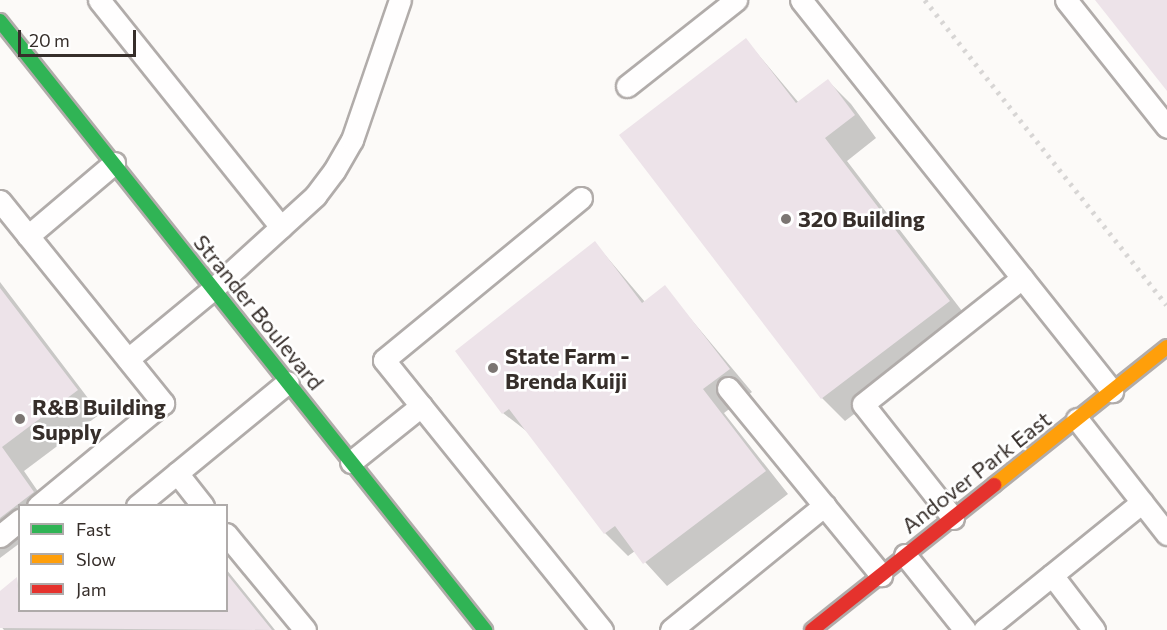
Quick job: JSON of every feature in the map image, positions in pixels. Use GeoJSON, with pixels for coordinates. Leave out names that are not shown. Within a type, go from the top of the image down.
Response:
{"type":"FeatureCollection","features":[{"type":"Feature","properties":{"kind":"main road","name":"Strander Boulevard"},"geometry":{"type":"LineString","coordinates":[[0,21],[485,630]]}},
{"type":"Feature","properties":{"kind":"main road","name":"Andover Park East"},"geometry":{"type":"LineString","coordinates":[[812,630],[1167,347]]}},
{"type":"Feature","properties":{"kind":"lane"},"geometry":{"type":"LineString","coordinates":[[99,0],[281,227]]}},
{"type":"Feature","properties":{"kind":"lane"},"geometry":{"type":"LineString","coordinates":[[128,359],[214,288],[315,196],[352,140],[400,0]]}},
{"type":"Feature","properties":{"kind":"lane"},"geometry":{"type":"LineString","coordinates":[[627,86],[736,0]]}},
{"type":"Feature","properties":{"kind":"lane"},"geometry":{"type":"LineString","coordinates":[[801,0],[1112,391]]}},
{"type":"Feature","properties":{"kind":"lane"},"geometry":{"type":"LineString","coordinates":[[1066,0],[1167,127]]}},
{"type":"Feature","properties":{"kind":"lane"},"geometry":{"type":"LineString","coordinates":[[28,236],[114,163]]}},
{"type":"Feature","properties":{"kind":"lane"},"geometry":{"type":"LineString","coordinates":[[580,198],[384,360],[602,630]]}},
{"type":"Feature","properties":{"kind":"lane"},"geometry":{"type":"LineString","coordinates":[[0,201],[163,403],[40,504]]}},
{"type":"Feature","properties":{"kind":"lane"},"geometry":{"type":"LineString","coordinates":[[953,518],[863,404],[1022,278]]}},
{"type":"Feature","properties":{"kind":"lane"},"geometry":{"type":"LineString","coordinates":[[139,504],[288,382]]}},
{"type":"Feature","properties":{"kind":"lane"},"geometry":{"type":"LineString","coordinates":[[729,388],[881,575]]}},
{"type":"Feature","properties":{"kind":"lane"},"geometry":{"type":"LineString","coordinates":[[351,462],[421,406]]}},
{"type":"Feature","properties":{"kind":"lane"},"geometry":{"type":"LineString","coordinates":[[1077,419],[1167,534]]}},
{"type":"Feature","properties":{"kind":"lane"},"geometry":{"type":"LineString","coordinates":[[177,473],[201,504]]}},
{"type":"Feature","properties":{"kind":"lane"},"geometry":{"type":"LineString","coordinates":[[984,630],[1142,502]]}},
{"type":"Feature","properties":{"kind":"lane"},"geometry":{"type":"LineString","coordinates":[[671,630],[825,505]]}},
{"type":"Feature","properties":{"kind":"lane"},"geometry":{"type":"LineString","coordinates":[[0,536],[18,522]]}},
{"type":"Feature","properties":{"kind":"lane"},"geometry":{"type":"LineString","coordinates":[[228,536],[305,630]]}},
{"type":"Feature","properties":{"kind":"lane"},"geometry":{"type":"LineString","coordinates":[[905,555],[964,630]]}},
{"type":"Feature","properties":{"kind":"lane"},"geometry":{"type":"LineString","coordinates":[[1052,575],[1094,630]]}},
{"type":"Feature","properties":{"kind":"building"},"geometry":{"type":"Polygon","coordinates":[[[1095,0],[1167,0],[1167,91],[1095,0]]]}},
{"type":"Feature","properties":{"kind":"building","name":"320 Building"},"geometry":{"type":"Polygon","coordinates":[[[746,38],[796,103],[828,79],[855,115],[825,138],[950,301],[821,399],[619,135],[746,38]]]}},
{"type":"Feature","properties":{"kind":"building"},"geometry":{"type":"Polygon","coordinates":[[[595,241],[642,303],[665,285],[730,369],[703,389],[766,471],[643,564],[615,526],[604,534],[509,409],[502,414],[455,351],[595,241]]]}},
{"type":"Feature","properties":{"kind":"building","name":"R&B Building Supply"},"geometry":{"type":"Polygon","coordinates":[[[0,288],[78,390],[2,447],[34,492],[0,518],[0,288]]]}},
{"type":"Feature","properties":{"kind":"building"},"geometry":{"type":"Polygon","coordinates":[[[228,575],[272,630],[0,628],[0,591],[17,577],[18,612],[228,612],[228,575]]]}},
{"type":"Feature","properties":{"kind":"railway"},"geometry":{"type":"LineString","coordinates":[[925,0],[1167,305]]}},
{"type":"Feature","properties":{"kind":"traffic: fast"},"geometry":{"type":"LineString","coordinates":[[0,21],[485,630]]}},
{"type":"Feature","properties":{"kind":"traffic: slow"},"geometry":{"type":"LineString","coordinates":[[994,485],[1167,347]]}},
{"type":"Feature","properties":{"kind":"traffic: jam"},"geometry":{"type":"LineString","coordinates":[[812,630],[994,485]]}},
{"type":"Feature","properties":{"kind":"place","name":"320 Building"},"geometry":{"type":"Point","coordinates":[786,219]}},
{"type":"Feature","properties":{"kind":"place","name":"State Farm - Brenda Kuiji"},"geometry":{"type":"Point","coordinates":[493,368]}},
{"type":"Feature","properties":{"kind":"place","name":"R&B Building Supply"},"geometry":{"type":"Point","coordinates":[20,419]}}]}
